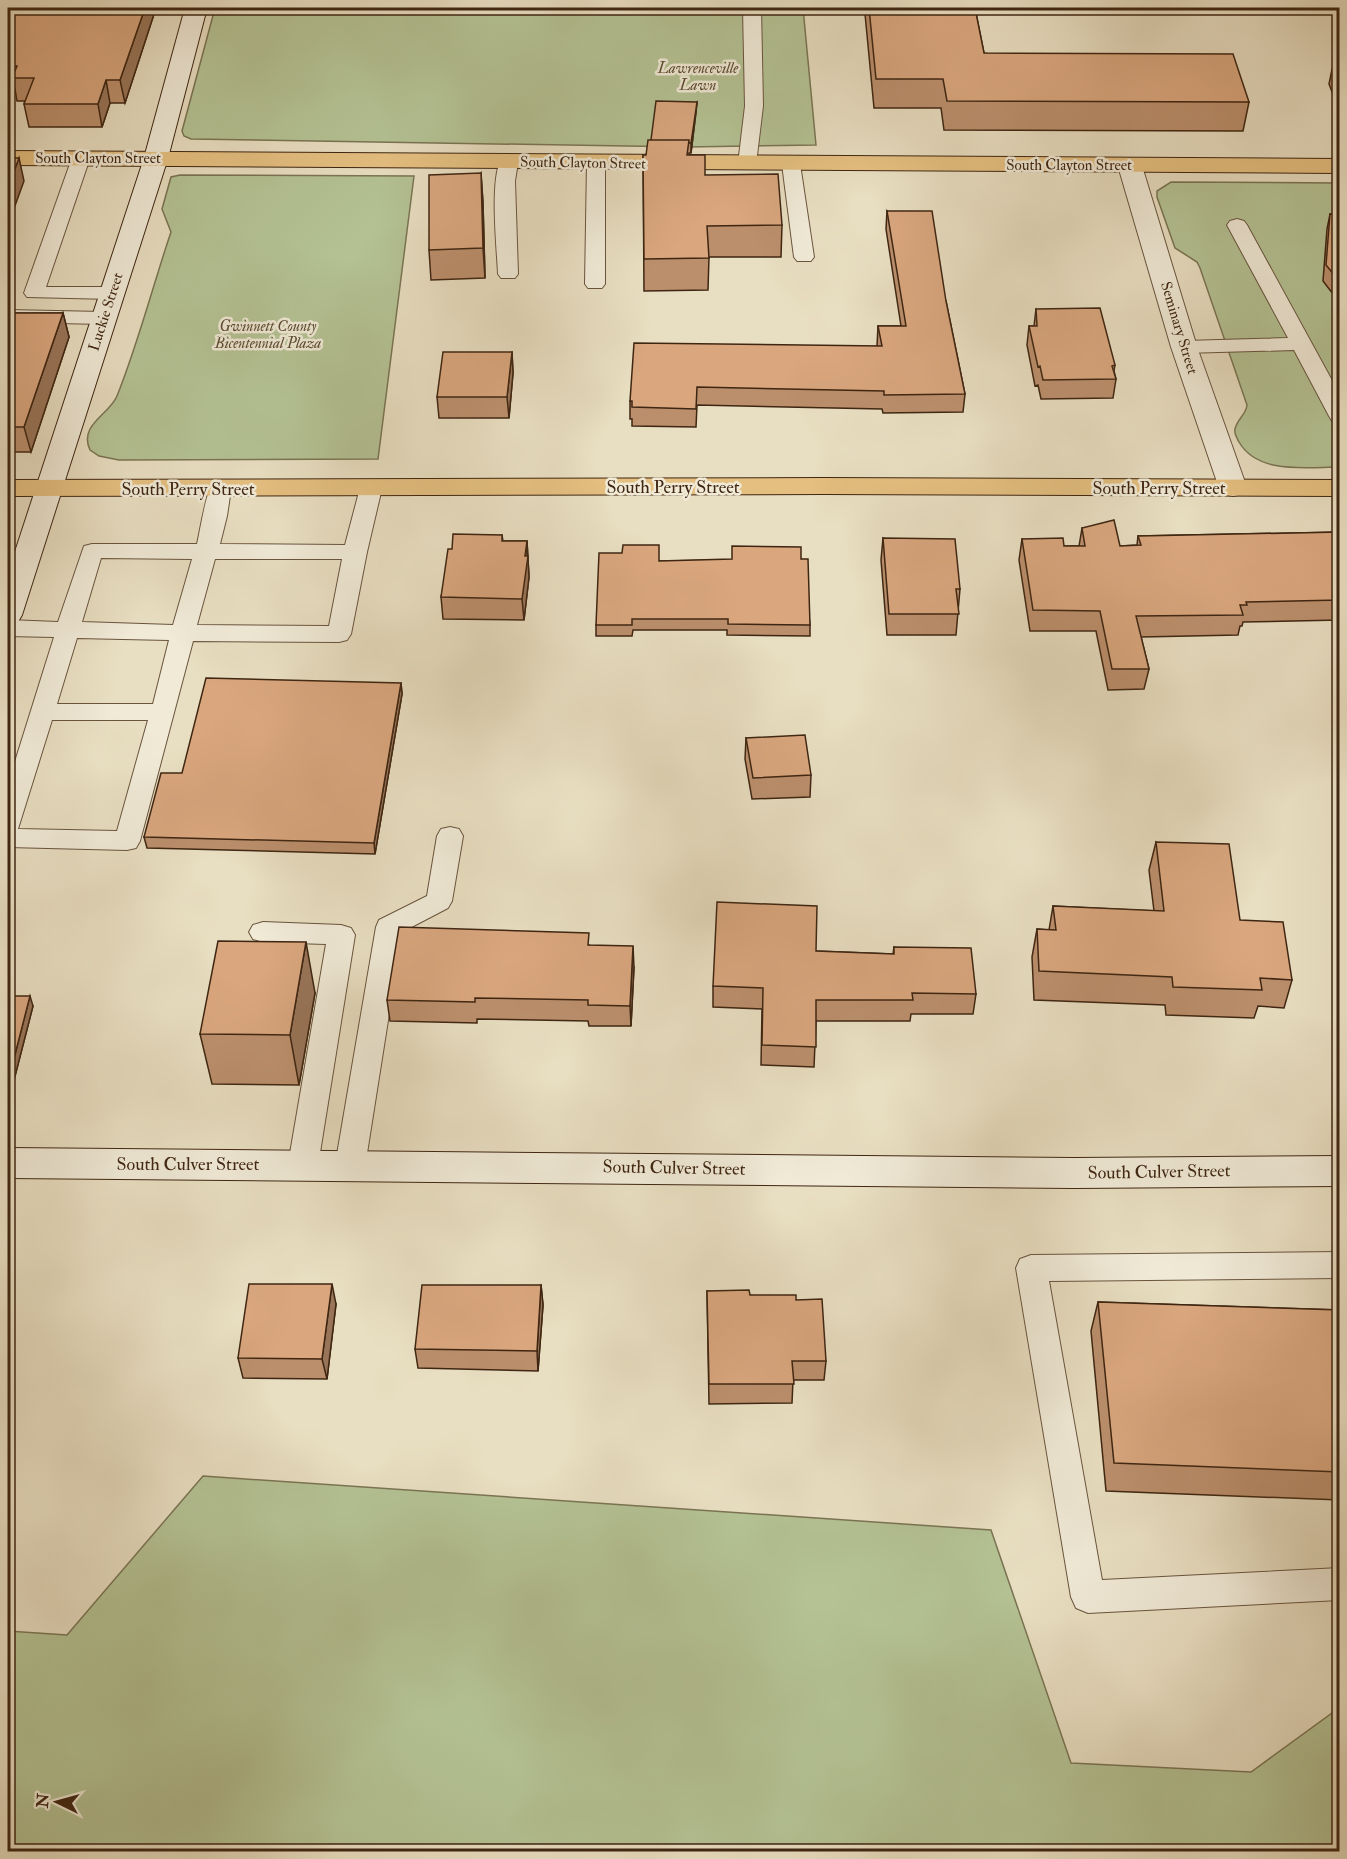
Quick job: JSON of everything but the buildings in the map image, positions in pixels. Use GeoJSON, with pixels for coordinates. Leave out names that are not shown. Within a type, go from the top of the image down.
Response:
{"type":"FeatureCollection","features":[{"type":"Feature","properties":{"kind":"main road","name":"South Clayton Street"},"geometry":{"type":"LineString","coordinates":[[8,158],[1340,166]]}},
{"type":"Feature","properties":{"kind":"main road","name":"South Perry Street"},"geometry":{"type":"LineString","coordinates":[[8,488],[1340,488]]}},
{"type":"Feature","properties":{"kind":"street","name":"Luckie Street"},"geometry":{"type":"LineString","coordinates":[[8,615],[156,158],[196,8]]}},
{"type":"Feature","properties":{"kind":"street","name":"Seminary Street"},"geometry":{"type":"LineString","coordinates":[[1131,166],[1184,346],[1233,488]]}},
{"type":"Feature","properties":{"kind":"street","name":"South Culver Street"},"geometry":{"type":"LineString","coordinates":[[8,1163],[1074,1173],[1340,1170]]}},
{"type":"Feature","properties":{"kind":"lane"},"geometry":{"type":"LineString","coordinates":[[747,164],[754,106],[752,8]]}},
{"type":"Feature","properties":{"kind":"lane"},"geometry":{"type":"LineString","coordinates":[[81,158],[34,293],[107,305]]}},
{"type":"Feature","properties":{"kind":"lane"},"geometry":{"type":"LineString","coordinates":[[508,274],[505,181],[509,162]]}},
{"type":"Feature","properties":{"kind":"lane"},"geometry":{"type":"LineString","coordinates":[[595,284],[596,163]]}},
{"type":"Feature","properties":{"kind":"lane"},"geometry":{"type":"LineString","coordinates":[[790,164],[804,258]]}},
{"type":"Feature","properties":{"kind":"lane"},"geometry":{"type":"LineString","coordinates":[[1237,225],[1340,416]]}},
{"type":"Feature","properties":{"kind":"lane"},"geometry":{"type":"LineString","coordinates":[[8,316],[107,305]]}},
{"type":"Feature","properties":{"kind":"lane"},"geometry":{"type":"LineString","coordinates":[[1184,346],[1301,344]]}},
{"type":"Feature","properties":{"kind":"lane"},"geometry":{"type":"LineString","coordinates":[[8,628],[183,633],[339,634],[355,552],[371,488]]}},
{"type":"Feature","properties":{"kind":"lane"},"geometry":{"type":"LineString","coordinates":[[8,838],[127,841],[164,712],[220,489]]}},
{"type":"Feature","properties":{"kind":"lane"},"geometry":{"type":"LineString","coordinates":[[8,824],[92,551],[355,552]]}},
{"type":"Feature","properties":{"kind":"lane"},"geometry":{"type":"LineString","coordinates":[[42,712],[164,712]]}},
{"type":"Feature","properties":{"kind":"lane"},"geometry":{"type":"LineString","coordinates":[[350,1166],[389,927],[439,901],[450,836]]}},
{"type":"Feature","properties":{"kind":"lane"},"geometry":{"type":"LineString","coordinates":[[263,932],[341,935],[303,1165]]}},
{"type":"Feature","properties":{"kind":"lane"},"geometry":{"type":"LineString","coordinates":[[1340,1265],[1031,1268],[1088,1597],[1340,1584]]}},
{"type":"Feature","properties":{"kind":"green space","name":"Lawrenceville Lawn"},"geometry":{"type":"Polygon","coordinates":[[[215,8],[803,8],[816,145],[686,147],[191,139],[184,136],[182,131],[215,8]]]}},
{"type":"Feature","properties":{"kind":"green space","name":"Gwinnett County Bicentennial Plaza"},"geometry":{"type":"Polygon","coordinates":[[[180,175],[414,176],[378,459],[119,460],[99,456],[90,450],[87,441],[88,434],[96,420],[117,396],[139,335],[171,232],[162,209],[171,177],[180,175]]]}},
{"type":"Feature","properties":{"kind":"green space"},"geometry":{"type":"Polygon","coordinates":[[[1171,182],[1339,183],[1339,467],[1299,468],[1271,464],[1247,453],[1239,442],[1235,429],[1247,405],[1200,268],[1197,262],[1175,248],[1157,197],[1157,191],[1171,182]]]}},
{"type":"Feature","properties":{"kind":"green space"},"geometry":{"type":"Polygon","coordinates":[[[203,1476],[991,1530],[1071,1763],[1251,1772],[1339,1708],[1339,1851],[8,1851],[8,1631],[67,1635],[203,1476]]]}}]}
